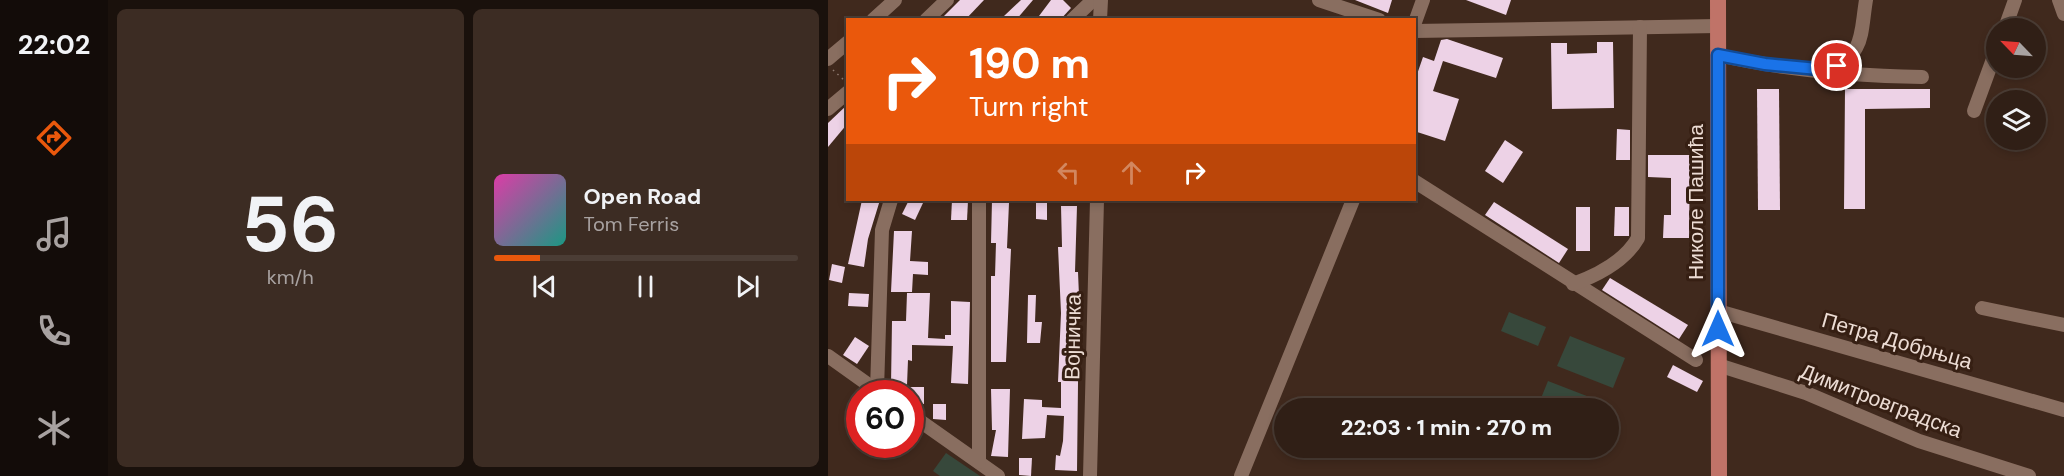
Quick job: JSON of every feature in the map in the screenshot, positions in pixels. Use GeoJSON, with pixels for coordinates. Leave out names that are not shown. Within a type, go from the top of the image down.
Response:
{"type":"FeatureCollection","features":[{"type":"Feature","properties":{"kind":"main road","name":"Николе Пашића"},"geometry":{"type":"LineString","coordinates":[[1718,0],[1719,476]]}},
{"type":"Feature","properties":{"kind":"street"},"geometry":{"type":"LineString","coordinates":[[875,18],[896,0]]}},
{"type":"Feature","properties":{"kind":"street"},"geometry":{"type":"LineString","coordinates":[[928,18],[947,0]]}},
{"type":"Feature","properties":{"kind":"street"},"geometry":{"type":"LineString","coordinates":[[1074,18],[1093,0]]}},
{"type":"Feature","properties":{"kind":"street"},"geometry":{"type":"LineString","coordinates":[[1100,18],[1101,0]]}},
{"type":"Feature","properties":{"kind":"street"},"geometry":{"type":"LineString","coordinates":[[1319,0],[1373,18]]}},
{"type":"Feature","properties":{"kind":"street"},"geometry":{"type":"LineString","coordinates":[[1416,19],[1423,0]]}},
{"type":"Feature","properties":{"kind":"street"},"geometry":{"type":"LineString","coordinates":[[1828,70],[1848,61],[1856,52],[1866,0]]}},
{"type":"Feature","properties":{"kind":"street"},"geometry":{"type":"LineString","coordinates":[[2009,18],[2015,0]]}},
{"type":"Feature","properties":{"kind":"street"},"geometry":{"type":"LineString","coordinates":[[2059,0],[2064,14]]}},
{"type":"Feature","properties":{"kind":"street"},"geometry":{"type":"LineString","coordinates":[[1416,31],[1718,26]]}},
{"type":"Feature","properties":{"kind":"street"},"geometry":{"type":"LineString","coordinates":[[1574,284],[1614,263],[1633,247],[1638,238],[1640,27]]}},
{"type":"Feature","properties":{"kind":"street"},"geometry":{"type":"LineString","coordinates":[[832,65],[846,45]]}},
{"type":"Feature","properties":{"kind":"street"},"geometry":{"type":"LineString","coordinates":[[1718,55],[1765,64],[1870,76],[1922,77]]}},
{"type":"Feature","properties":{"kind":"street"},"geometry":{"type":"LineString","coordinates":[[1974,111],[1986,78]]}},
{"type":"Feature","properties":{"kind":"street"},"geometry":{"type":"LineString","coordinates":[[828,110],[846,94]]}},
{"type":"Feature","properties":{"kind":"street"},"geometry":{"type":"LineString","coordinates":[[1416,182],[1696,360]]}},
{"type":"Feature","properties":{"kind":"street"},"geometry":{"type":"LineString","coordinates":[[878,380],[882,230],[891,201]]}},
{"type":"Feature","properties":{"kind":"street"},"geometry":{"type":"LineString","coordinates":[[979,201],[979,462]]}},
{"type":"Feature","properties":{"kind":"street","name":"Војничка"},"geometry":{"type":"LineString","coordinates":[[1090,476],[1097,201]]}},
{"type":"Feature","properties":{"kind":"street"},"geometry":{"type":"LineString","coordinates":[[1241,476],[1353,201]]}},
{"type":"Feature","properties":{"kind":"street"},"geometry":{"type":"LineString","coordinates":[[1982,308],[2064,324]]}},
{"type":"Feature","properties":{"kind":"street","name":"Петра Добрњца"},"geometry":{"type":"LineString","coordinates":[[1718,312],[2064,410]]}},
{"type":"Feature","properties":{"kind":"street"},"geometry":{"type":"LineString","coordinates":[[828,356],[861,380]]}},
{"type":"Feature","properties":{"kind":"street","name":"Димитровградска"},"geometry":{"type":"LineString","coordinates":[[1718,365],[1806,393],[1919,441],[2029,476]]}},
{"type":"Feature","properties":{"kind":"street"},"geometry":{"type":"LineString","coordinates":[[924,424],[998,476]]}},
{"type":"Feature","properties":{"kind":"street"},"geometry":{"type":"LineString","coordinates":[[1247,459],[1252,476]]}},
{"type":"Feature","properties":{"kind":"path"},"geometry":{"type":"LineString","coordinates":[[832,65],[842,78]]}},
{"type":"Feature","properties":{"kind":"green space"},"geometry":{"type":"Polygon","coordinates":[[[1509,312],[1546,327],[1538,346],[1501,331],[1509,312]]]}},
{"type":"Feature","properties":{"kind":"green space"},"geometry":{"type":"Polygon","coordinates":[[[1570,336],[1625,358],[1613,388],[1557,366],[1570,336]]]}},
{"type":"Feature","properties":{"kind":"green space"},"geometry":{"type":"Polygon","coordinates":[[[1548,381],[1592,398],[1541,398],[1548,381]]]}},
{"type":"Feature","properties":{"kind":"green space"},"geometry":{"type":"Polygon","coordinates":[[[946,453],[980,476],[940,476],[933,471],[946,453]]]}},
{"type":"Feature","properties":{"kind":"building"},"geometry":{"type":"Polygon","coordinates":[[[960,0],[984,0],[967,18],[942,18],[960,0]]]}},
{"type":"Feature","properties":{"kind":"building"},"geometry":{"type":"Polygon","coordinates":[[[1021,0],[1033,0],[1018,18],[1004,16],[1021,0]]]}},
{"type":"Feature","properties":{"kind":"building"},"geometry":{"type":"Polygon","coordinates":[[[1051,0],[1063,0],[1071,8],[1062,18],[1038,18],[1051,0]]]}},
{"type":"Feature","properties":{"kind":"building"},"geometry":{"type":"Polygon","coordinates":[[[1355,0],[1392,0],[1388,13],[1355,0]]]}},
{"type":"Feature","properties":{"kind":"building"},"geometry":{"type":"Polygon","coordinates":[[[1466,0],[1511,0],[1506,15],[1466,0]]]}},
{"type":"Feature","properties":{"kind":"building"},"geometry":{"type":"Polygon","coordinates":[[[1447,39],[1503,58],[1496,78],[1443,61],[1433,91],[1459,99],[1445,141],[1416,132],[1416,77],[1423,57],[1434,61],[1441,40],[1447,39]]]}},
{"type":"Feature","properties":{"kind":"building"},"geometry":{"type":"Polygon","coordinates":[[[1597,42],[1613,42],[1614,108],[1552,109],[1551,43],[1567,43],[1567,54],[1597,53],[1597,42]]]}},
{"type":"Feature","properties":{"kind":"building"},"geometry":{"type":"Polygon","coordinates":[[[1757,89],[1779,89],[1780,210],[1758,210],[1757,89]]]}},
{"type":"Feature","properties":{"kind":"building"},"geometry":{"type":"Polygon","coordinates":[[[1845,89],[1930,89],[1930,108],[1865,109],[1865,209],[1844,209],[1845,89]]]}},
{"type":"Feature","properties":{"kind":"building"},"geometry":{"type":"Polygon","coordinates":[[[846,106],[846,125],[828,147],[828,123],[846,106]]]}},
{"type":"Feature","properties":{"kind":"building"},"geometry":{"type":"Polygon","coordinates":[[[1617,129],[1630,130],[1630,160],[1616,160],[1617,129]]]}},
{"type":"Feature","properties":{"kind":"building"},"geometry":{"type":"Polygon","coordinates":[[[1505,140],[1523,152],[1503,183],[1485,171],[1505,140]]]}},
{"type":"Feature","properties":{"kind":"building"},"geometry":{"type":"Polygon","coordinates":[[[1648,155],[1690,155],[1689,238],[1663,238],[1664,215],[1671,215],[1671,178],[1648,177],[1648,155]]]}},
{"type":"Feature","properties":{"kind":"building"},"geometry":{"type":"Polygon","coordinates":[[[862,201],[880,201],[868,239],[864,267],[848,264],[862,201]]]}},
{"type":"Feature","properties":{"kind":"building"},"geometry":{"type":"Polygon","coordinates":[[[908,201],[923,203],[915,220],[902,214],[908,201]]]}},
{"type":"Feature","properties":{"kind":"building"},"geometry":{"type":"Polygon","coordinates":[[[952,201],[968,201],[967,220],[951,220],[952,201]]]}},
{"type":"Feature","properties":{"kind":"building"},"geometry":{"type":"Polygon","coordinates":[[[992,201],[1005,201],[1009,203],[1007,248],[1011,249],[1006,362],[991,362],[991,276],[995,276],[996,243],[991,243],[992,201]]]}},
{"type":"Feature","properties":{"kind":"building"},"geometry":{"type":"Polygon","coordinates":[[[1036,202],[1047,203],[1047,220],[1036,219],[1036,202]]]}},
{"type":"Feature","properties":{"kind":"building"},"geometry":{"type":"Polygon","coordinates":[[[1494,202],[1568,249],[1559,263],[1485,215],[1494,202]]]}},
{"type":"Feature","properties":{"kind":"building"},"geometry":{"type":"Polygon","coordinates":[[[1061,206],[1077,206],[1075,272],[1078,272],[1079,296],[1077,471],[1055,470],[1056,455],[1060,456],[1063,441],[1064,416],[1047,415],[1045,438],[1022,439],[1024,399],[1042,400],[1042,407],[1061,408],[1061,382],[1058,382],[1061,313],[1058,247],[1062,247],[1061,206]]]}},
{"type":"Feature","properties":{"kind":"building"},"geometry":{"type":"Polygon","coordinates":[[[1576,207],[1590,207],[1590,251],[1576,251],[1576,207]]]}},
{"type":"Feature","properties":{"kind":"building"},"geometry":{"type":"Polygon","coordinates":[[[1615,207],[1629,207],[1629,236],[1614,236],[1615,207]]]}},
{"type":"Feature","properties":{"kind":"building"},"geometry":{"type":"Polygon","coordinates":[[[894,231],[912,231],[910,261],[928,262],[928,275],[913,274],[912,292],[891,292],[894,231]]]}},
{"type":"Feature","properties":{"kind":"building"},"geometry":{"type":"Polygon","coordinates":[[[832,264],[845,267],[842,283],[829,280],[832,264]]]}},
{"type":"Feature","properties":{"kind":"building"},"geometry":{"type":"Polygon","coordinates":[[[1610,278],[1688,325],[1679,339],[1602,290],[1610,278]]]}},
{"type":"Feature","properties":{"kind":"building"},"geometry":{"type":"Polygon","coordinates":[[[849,293],[869,294],[868,307],[848,306],[849,293]]]}},
{"type":"Feature","properties":{"kind":"building"},"geometry":{"type":"Polygon","coordinates":[[[907,293],[930,293],[928,338],[945,339],[945,335],[951,335],[951,301],[970,302],[968,384],[951,383],[953,346],[912,345],[912,361],[908,360],[907,380],[891,380],[892,321],[906,321],[907,293]]]}},
{"type":"Feature","properties":{"kind":"building"},"geometry":{"type":"Polygon","coordinates":[[[1028,295],[1036,295],[1035,322],[1042,322],[1040,343],[1027,343],[1028,295]]]}},
{"type":"Feature","properties":{"kind":"building"},"geometry":{"type":"Polygon","coordinates":[[[855,337],[869,346],[857,364],[843,355],[855,337]]]}},
{"type":"Feature","properties":{"kind":"building"},"geometry":{"type":"Polygon","coordinates":[[[1673,365],[1703,381],[1697,392],[1667,377],[1673,365]]]}},
{"type":"Feature","properties":{"kind":"building"},"geometry":{"type":"Polygon","coordinates":[[[991,389],[1010,389],[1008,457],[991,456],[996,430],[992,430],[991,389]]]}},
{"type":"Feature","properties":{"kind":"building"},"geometry":{"type":"Polygon","coordinates":[[[933,404],[946,404],[946,420],[933,419],[933,404]]]}},
{"type":"Feature","properties":{"kind":"building"},"geometry":{"type":"Polygon","coordinates":[[[1019,458],[1032,458],[1031,476],[1019,475],[1019,458]]]}},
{"type":"Feature","properties":{"kind":"route"},"geometry":{"type":"LineString","coordinates":[[1718,329],[1718,55],[1765,64],[1828,70],[1837,66]]}}]}
